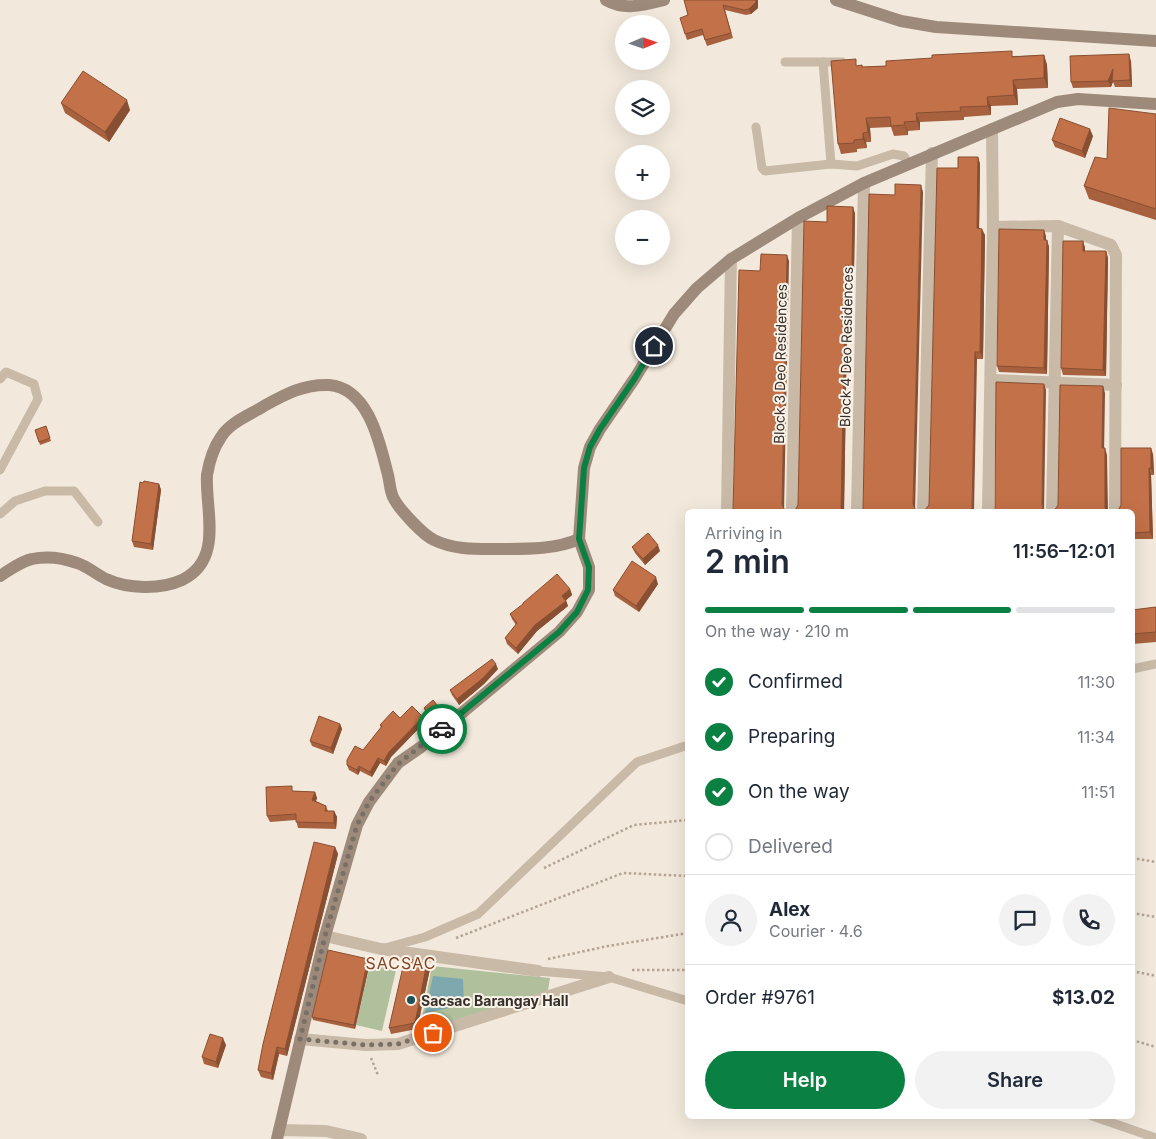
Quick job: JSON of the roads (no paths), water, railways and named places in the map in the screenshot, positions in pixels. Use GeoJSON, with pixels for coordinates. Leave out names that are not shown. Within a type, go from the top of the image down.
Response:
{"type":"FeatureCollection","features":[{"type":"Feature","properties":{"kind":"street"},"geometry":{"type":"LineString","coordinates":[[606,0],[613,4],[627,7],[664,0]]}},
{"type":"Feature","properties":{"kind":"street"},"geometry":{"type":"LineString","coordinates":[[836,0],[901,21],[936,28],[1156,41]]}},
{"type":"Feature","properties":{"kind":"street"},"geometry":{"type":"LineString","coordinates":[[361,1139],[326,1131],[278,1135],[325,936],[357,825],[369,802],[398,764],[545,644],[577,612],[588,590],[589,567],[579,539],[584,468],[590,447],[674,314],[698,288],[731,259],[798,218],[864,183],[908,163],[1057,102],[1067,100],[1156,104]]}},
{"type":"Feature","properties":{"kind":"street"},"geometry":{"type":"LineString","coordinates":[[988,509],[993,226],[992,129]]}},
{"type":"Feature","properties":{"kind":"street"},"geometry":{"type":"LineString","coordinates":[[923,509],[932,153]]}},
{"type":"Feature","properties":{"kind":"street","name":"Block 4 Deo Residences"},"geometry":{"type":"LineString","coordinates":[[857,509],[864,183]]}},
{"type":"Feature","properties":{"kind":"street","name":"Block 3 Deo Residences"},"geometry":{"type":"LineString","coordinates":[[792,509],[798,218]]}},
{"type":"Feature","properties":{"kind":"street"},"geometry":{"type":"LineString","coordinates":[[993,226],[1058,226],[1110,245],[1116,255],[1115,509]]}},
{"type":"Feature","properties":{"kind":"street"},"geometry":{"type":"LineString","coordinates":[[1052,509],[1058,226]]}},
{"type":"Feature","properties":{"kind":"street"},"geometry":{"type":"LineString","coordinates":[[727,509],[731,259]]}},
{"type":"Feature","properties":{"kind":"street"},"geometry":{"type":"LineString","coordinates":[[991,380],[1116,385]]}},
{"type":"Feature","properties":{"kind":"street"},"geometry":{"type":"LineString","coordinates":[[0,576],[30,559],[50,557],[77,563],[120,584],[161,586],[182,580],[194,571],[204,559],[210,540],[208,475],[212,456],[221,437],[229,427],[259,409],[298,388],[312,385],[332,385],[343,388],[361,403],[371,420],[380,446],[394,499],[418,527],[434,540],[464,548],[522,549],[568,544],[579,539]]}},
{"type":"Feature","properties":{"kind":"street"},"geometry":{"type":"LineString","coordinates":[[325,936],[381,949],[538,971]]}},
{"type":"Feature","properties":{"kind":"street"},"geometry":{"type":"LineString","coordinates":[[300,1039],[366,1045],[398,1044],[609,977]]}},
{"type":"Feature","properties":{"kind":"lane"},"geometry":{"type":"LineString","coordinates":[[785,62],[850,62]]}},
{"type":"Feature","properties":{"kind":"lane"},"geometry":{"type":"LineString","coordinates":[[823,62],[831,164]]}},
{"type":"Feature","properties":{"kind":"lane"},"geometry":{"type":"LineString","coordinates":[[756,127],[762,168],[765,171],[831,164],[857,166],[893,154],[904,156],[908,163]]}},
{"type":"Feature","properties":{"kind":"lane"},"geometry":{"type":"LineString","coordinates":[[0,378],[6,372],[34,384],[38,399],[0,470]]}},
{"type":"Feature","properties":{"kind":"lane"},"geometry":{"type":"LineString","coordinates":[[0,514],[15,501],[45,491],[74,491],[98,522]]}},
{"type":"Feature","properties":{"kind":"lane"},"geometry":{"type":"LineString","coordinates":[[1135,668],[1156,664]]}},
{"type":"Feature","properties":{"kind":"lane"},"geometry":{"type":"LineString","coordinates":[[381,949],[426,937],[478,914],[637,762],[685,746]]}},
{"type":"Feature","properties":{"kind":"lane"},"geometry":{"type":"LineString","coordinates":[[538,971],[609,977],[685,1000]]}},
{"type":"Feature","properties":{"kind":"lane"},"geometry":{"type":"LineString","coordinates":[[1101,1119],[1156,1138]]}},
{"type":"Feature","properties":{"kind":"water"},"geometry":{"type":"Polygon","coordinates":[[[433,976],[463,979],[464,1005],[425,1013],[433,976]]]}},
{"type":"Feature","properties":{"kind":"place","name":"Sacsac Barangay Hall"},"geometry":{"type":"Point","coordinates":[411,1000]}},
{"type":"Feature","properties":{"kind":"district","name":"SACSAC"},"geometry":{"type":"Point","coordinates":[401,963]}}]}
